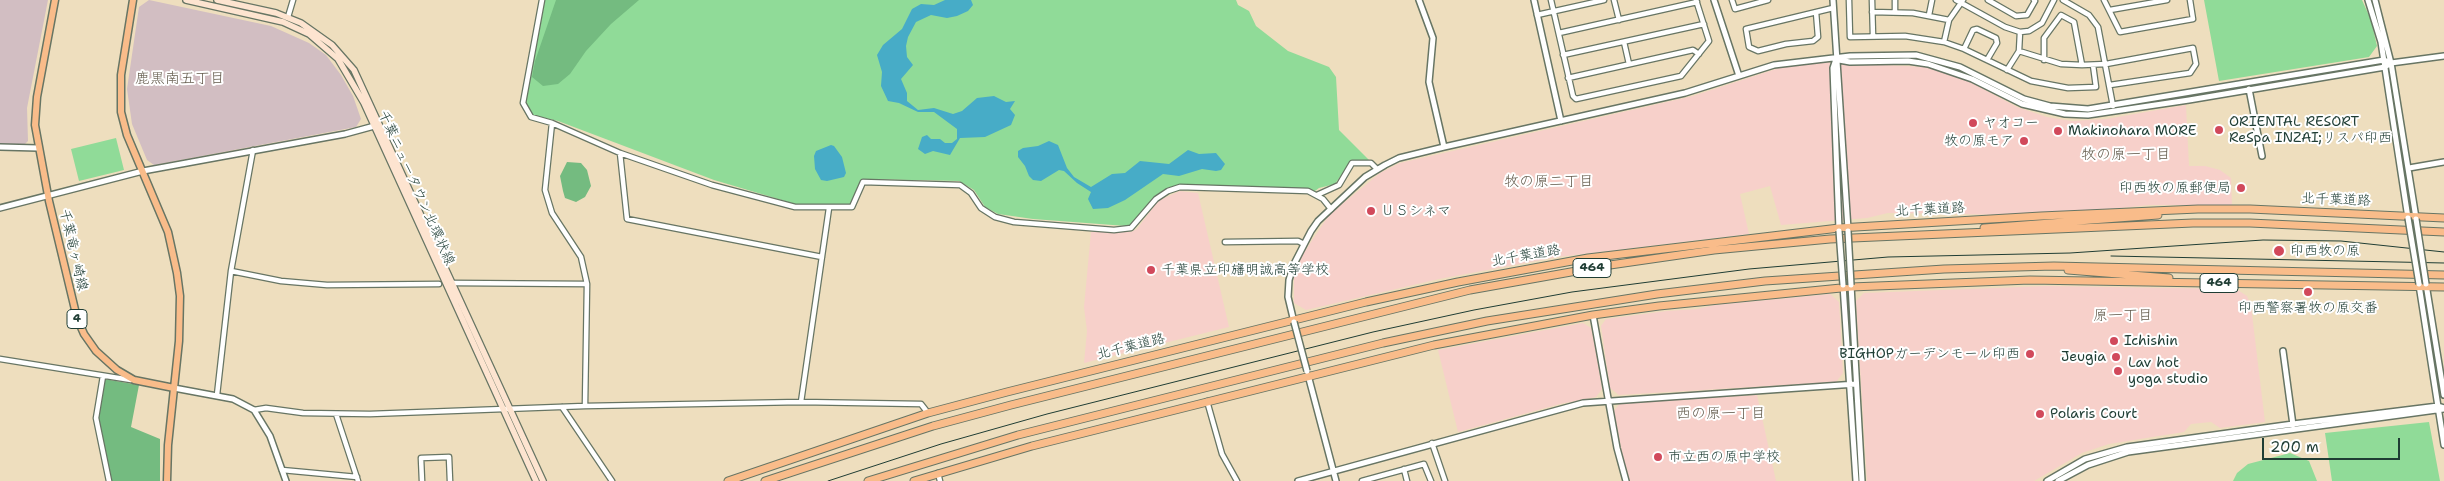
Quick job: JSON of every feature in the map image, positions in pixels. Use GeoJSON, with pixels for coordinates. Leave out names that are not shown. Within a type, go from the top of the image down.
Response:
{"type":"FeatureCollection","features":[{"type":"Feature","properties":{"kind":"highway","name":"北千葉道路"},"geometry":{"type":"LineString","coordinates":[[728,481],[928,413],[1293,321],[1458,282],[1588,258],[1848,229],[2198,209],[2444,218]]}},
{"type":"Feature","properties":{"kind":"highway"},"geometry":{"type":"LineString","coordinates":[[1949,234],[1969,229],[2138,218],[2198,209]]}},
{"type":"Feature","properties":{"kind":"highway","name":"北千葉道路"},"geometry":{"type":"LineString","coordinates":[[765,481],[924,429],[1011,405],[1470,290],[1610,265],[1714,250],[1830,239],[2194,223],[2250,223],[2444,232]]}},
{"type":"Feature","properties":{"kind":"highway"},"geometry":{"type":"LineString","coordinates":[[2054,266],[2073,272],[2179,278],[2191,282]]}},
{"type":"Feature","properties":{"kind":"highway","name":"464"},"geometry":{"type":"LineString","coordinates":[[868,481],[1018,435],[1383,343],[1487,321],[1602,301],[1765,281],[1944,269],[2054,266],[2444,275]]}},
{"type":"Feature","properties":{"kind":"highway","name":"464"},"geometry":{"type":"LineString","coordinates":[[914,481],[1032,446],[1308,373],[1434,345],[1594,315],[1843,286],[2047,280],[2422,285],[2444,287]]}},
{"type":"Feature","properties":{"kind":"main road","name":"千葉竜ヶ崎線"},"geometry":{"type":"LineString","coordinates":[[55,0],[37,97],[35,125],[48,196],[80,327],[96,351],[107,362],[134,380],[174,388]]}},
{"type":"Feature","properties":{"kind":"main road"},"geometry":{"type":"LineString","coordinates":[[133,0],[122,61],[120,100],[127,135],[168,232],[177,273],[180,318],[167,481]]}},
{"type":"Feature","properties":{"kind":"main road","name":"千葉ニュータウン北環状線"},"geometry":{"type":"LineString","coordinates":[[186,0],[268,17],[309,34],[332,53],[344,68],[377,125],[453,283],[536,481]]}},
{"type":"Feature","properties":{"kind":"main road","name":"千葉ニュータウン北環状線"},"geometry":{"type":"LineString","coordinates":[[217,0],[288,17],[319,34],[342,54],[358,76],[377,125],[507,410],[543,481]]}},
{"type":"Feature","properties":{"kind":"street"},"geometry":{"type":"LineString","coordinates":[[288,17],[293,0]]}},
{"type":"Feature","properties":{"kind":"street"},"geometry":{"type":"LineString","coordinates":[[542,0],[524,104],[531,117],[552,123],[620,152],[712,185],[795,208],[852,208],[864,182],[960,185],[971,193],[981,208],[995,217],[1014,222],[1114,230],[1131,228],[1156,199],[1168,191],[1180,187],[1298,190],[1317,195],[1331,209]]}},
{"type":"Feature","properties":{"kind":"street"},"geometry":{"type":"LineString","coordinates":[[1418,0],[1433,38],[1429,82],[1444,147]]}},
{"type":"Feature","properties":{"kind":"street"},"geometry":{"type":"LineString","coordinates":[[1534,0],[1561,121]]}},
{"type":"Feature","properties":{"kind":"street"},"geometry":{"type":"LineString","coordinates":[[1551,0],[1568,78],[1573,96],[1576,99],[1681,76],[1709,41],[1696,1],[1559,33]]}},
{"type":"Feature","properties":{"kind":"street"},"geometry":{"type":"LineString","coordinates":[[1537,15],[1604,0]]}},
{"type":"Feature","properties":{"kind":"street"},"geometry":{"type":"LineString","coordinates":[[1614,0],[1619,20]]}},
{"type":"Feature","properties":{"kind":"street"},"geometry":{"type":"LineString","coordinates":[[1714,0],[1738,76]]}},
{"type":"Feature","properties":{"kind":"street"},"geometry":{"type":"LineString","coordinates":[[1732,0],[1735,9],[1768,0]]}},
{"type":"Feature","properties":{"kind":"street"},"geometry":{"type":"LineString","coordinates":[[1833,0],[1851,286],[1856,481]]}},
{"type":"Feature","properties":{"kind":"street"},"geometry":{"type":"LineString","coordinates":[[1849,0],[1850,37],[1905,36],[1944,42],[1964,49],[2007,70],[2047,85],[2096,87],[2093,64]]}},
{"type":"Feature","properties":{"kind":"street"},"geometry":{"type":"LineString","coordinates":[[1872,0],[1873,36]]}},
{"type":"Feature","properties":{"kind":"street"},"geometry":{"type":"LineString","coordinates":[[1895,0],[1895,12]]}},
{"type":"Feature","properties":{"kind":"street"},"geometry":{"type":"LineString","coordinates":[[1929,15],[1932,0]]}},
{"type":"Feature","properties":{"kind":"street"},"geometry":{"type":"LineString","coordinates":[[1956,0],[2005,28],[2020,32],[2029,31],[2042,22],[2054,0]]}},
{"type":"Feature","properties":{"kind":"street"},"geometry":{"type":"LineString","coordinates":[[1988,0],[2016,16],[2027,15],[2036,1],[2034,0]]}},
{"type":"Feature","properties":{"kind":"street"},"geometry":{"type":"LineString","coordinates":[[2063,0],[2085,12],[2096,23],[2102,38],[2113,107]]}},
{"type":"Feature","properties":{"kind":"street"},"geometry":{"type":"LineString","coordinates":[[2104,0],[2120,32],[2193,19],[2190,0]]}},
{"type":"Feature","properties":{"kind":"street"},"geometry":{"type":"LineString","coordinates":[[2110,10],[2140,2],[2167,0]]}},
{"type":"Feature","properties":{"kind":"street"},"geometry":{"type":"LineString","coordinates":[[2368,0],[2378,29],[2412,217],[2441,409],[2444,446]]}},
{"type":"Feature","properties":{"kind":"street"},"geometry":{"type":"LineString","coordinates":[[2375,0],[2391,63],[2408,168],[2412,217]]}},
{"type":"Feature","properties":{"kind":"street"},"geometry":{"type":"LineString","coordinates":[[1944,42],[1950,20],[1962,2]]}},
{"type":"Feature","properties":{"kind":"street"},"geometry":{"type":"LineString","coordinates":[[1816,12],[1818,37],[1813,41],[1786,44],[1758,51],[1749,47],[1746,29],[1816,12],[1833,8]]}},
{"type":"Feature","properties":{"kind":"street"},"geometry":{"type":"LineString","coordinates":[[1872,12],[1929,15],[1950,20]]}},
{"type":"Feature","properties":{"kind":"street"},"geometry":{"type":"LineString","coordinates":[[2044,60],[2044,38],[2061,16],[2074,22],[2082,65]]}},
{"type":"Feature","properties":{"kind":"street"},"geometry":{"type":"LineString","coordinates":[[1564,55],[1704,24]]}},
{"type":"Feature","properties":{"kind":"street"},"geometry":{"type":"LineString","coordinates":[[1964,49],[1973,30],[1977,29],[1990,35],[1996,38],[1997,43],[1987,60]]}},
{"type":"Feature","properties":{"kind":"street"},"geometry":{"type":"LineString","coordinates":[[2007,70],[2020,51],[2020,32]]}},
{"type":"Feature","properties":{"kind":"street"},"geometry":{"type":"LineString","coordinates":[[1624,42],[1629,64]]}},
{"type":"Feature","properties":{"kind":"street"},"geometry":{"type":"LineString","coordinates":[[2020,51],[2044,60],[2082,65],[2106,64],[2193,48],[2196,64],[2190,73],[2110,85]]}},
{"type":"Feature","properties":{"kind":"street"},"geometry":{"type":"LineString","coordinates":[[1568,78],[1693,50],[1699,54]]}},
{"type":"Feature","properties":{"kind":"street"},"geometry":{"type":"LineString","coordinates":[[1336,481],[1293,321],[1288,297],[1289,280],[1304,244],[1315,225],[1377,170],[1399,158],[1685,93],[1784,63],[1836,59],[1850,56],[1896,54],[1929,58],[1960,67],[2014,95],[2042,104],[2077,109],[2113,107],[2384,60],[2391,63]]}},
{"type":"Feature","properties":{"kind":"street"},"geometry":{"type":"LineString","coordinates":[[1836,59],[1850,62],[1897,60],[1928,64],[1965,75],[2022,104],[2071,115],[2108,114],[2385,67],[2391,63],[2444,56]]}},
{"type":"Feature","properties":{"kind":"street"},"geometry":{"type":"LineString","coordinates":[[1836,59],[1833,68],[1839,230],[1862,481]]}},
{"type":"Feature","properties":{"kind":"street"},"geometry":{"type":"LineString","coordinates":[[2248,83],[2262,156]]}},
{"type":"Feature","properties":{"kind":"street"},"geometry":{"type":"LineString","coordinates":[[552,123],[545,190],[552,213],[581,257],[587,284],[584,406]]}},
{"type":"Feature","properties":{"kind":"street"},"geometry":{"type":"LineString","coordinates":[[0,208],[143,172],[345,134],[377,125]]}},
{"type":"Feature","properties":{"kind":"street"},"geometry":{"type":"LineString","coordinates":[[0,147],[38,148]]}},
{"type":"Feature","properties":{"kind":"street"},"geometry":{"type":"LineString","coordinates":[[217,395],[231,271],[253,150]]}},
{"type":"Feature","properties":{"kind":"street"},"geometry":{"type":"LineString","coordinates":[[620,152],[627,219],[822,257]]}},
{"type":"Feature","properties":{"kind":"street"},"geometry":{"type":"LineString","coordinates":[[2408,168],[2444,162]]}},
{"type":"Feature","properties":{"kind":"street"},"geometry":{"type":"LineString","coordinates":[[1317,195],[1338,185],[1352,163],[1371,163],[1377,170]]}},
{"type":"Feature","properties":{"kind":"street"},"geometry":{"type":"LineString","coordinates":[[801,402],[829,208]]}},
{"type":"Feature","properties":{"kind":"street"},"geometry":{"type":"LineString","coordinates":[[1226,242],[1298,241],[1304,244]]}},
{"type":"Feature","properties":{"kind":"street"},"geometry":{"type":"LineString","coordinates":[[231,271],[281,281],[327,285],[439,284]]}},
{"type":"Feature","properties":{"kind":"street"},"geometry":{"type":"LineString","coordinates":[[453,283],[587,284]]}},
{"type":"Feature","properties":{"kind":"street"},"geometry":{"type":"LineString","coordinates":[[2422,285],[2444,395]]}},
{"type":"Feature","properties":{"kind":"street"},"geometry":{"type":"LineString","coordinates":[[1594,315],[1620,463],[1626,481]]}},
{"type":"Feature","properties":{"kind":"street"},"geometry":{"type":"LineString","coordinates":[[2283,351],[2294,430]]}},
{"type":"Feature","properties":{"kind":"street"},"geometry":{"type":"LineString","coordinates":[[0,359],[134,380]]}},
{"type":"Feature","properties":{"kind":"street"},"geometry":{"type":"LineString","coordinates":[[103,376],[96,418],[110,481]]}},
{"type":"Feature","properties":{"kind":"street"},"geometry":{"type":"LineString","coordinates":[[1298,481],[1562,408],[1608,400],[1853,385]]}},
{"type":"Feature","properties":{"kind":"street"},"geometry":{"type":"LineString","coordinates":[[174,388],[240,400],[254,410],[265,424],[286,481]]}},
{"type":"Feature","properties":{"kind":"street"},"geometry":{"type":"LineString","coordinates":[[1207,401],[1222,454],[1237,481]]}},
{"type":"Feature","properties":{"kind":"street"},"geometry":{"type":"LineString","coordinates":[[254,410],[266,408],[336,414],[507,410],[584,406],[801,402],[920,404],[928,413]]}},
{"type":"Feature","properties":{"kind":"street"},"geometry":{"type":"LineString","coordinates":[[562,407],[612,481]]}},
{"type":"Feature","properties":{"kind":"street"},"geometry":{"type":"LineString","coordinates":[[2047,481],[2086,459],[2120,449],[2293,424],[2441,409]]}},
{"type":"Feature","properties":{"kind":"street"},"geometry":{"type":"LineString","coordinates":[[2058,481],[2088,464],[2121,454],[2441,409]]}},
{"type":"Feature","properties":{"kind":"street"},"geometry":{"type":"LineString","coordinates":[[282,470],[357,479],[336,414]]}},
{"type":"Feature","properties":{"kind":"street"},"geometry":{"type":"LineString","coordinates":[[1432,443],[1445,481]]}},
{"type":"Feature","properties":{"kind":"street"},"geometry":{"type":"LineString","coordinates":[[422,481],[421,458],[449,457],[450,481]]}},
{"type":"Feature","properties":{"kind":"street"},"geometry":{"type":"LineString","coordinates":[[1362,481],[1424,464],[1431,481]]}},
{"type":"Feature","properties":{"kind":"street"},"geometry":{"type":"LineString","coordinates":[[1404,469],[1407,481]]}},
{"type":"Feature","properties":{"kind":"street"},"geometry":{"type":"LineString","coordinates":[[938,473],[940,481]]}},
{"type":"Feature","properties":{"kind":"shaded area"},"geometry":{"type":"Polygon","coordinates":[[[0,0],[48,0],[27,108],[28,141],[24,145],[0,144],[0,0]]]}},
{"type":"Feature","properties":{"kind":"shaded area"},"geometry":{"type":"Polygon","coordinates":[[[149,0],[271,26],[309,43],[326,55],[341,75],[353,96],[361,119],[356,127],[154,165],[147,160],[132,124],[127,89],[139,7],[149,0]]]}},
{"type":"Feature","properties":{"kind":"shaded area"},"geometry":{"type":"Polygon","coordinates":[[[1820,62],[1926,67],[1955,74],[2017,107],[2047,117],[2072,121],[2106,119],[2186,105],[2189,166],[2205,166],[2220,170],[2231,178],[2232,205],[2150,205],[2083,212],[2014,215],[1888,213],[1867,218],[1781,225],[1770,186],[1740,194],[1749,234],[1558,257],[1439,279],[1306,310],[1294,303],[1294,275],[1301,257],[1329,215],[1380,173],[1400,163],[1693,96],[1800,63],[1820,62]]]}},
{"type":"Feature","properties":{"kind":"shaded area","name":"千葉県立印旛明誠高等学校"},"geometry":{"type":"Polygon","coordinates":[[[1180,191],[1198,193],[1229,327],[1084,363],[1087,331],[1084,307],[1091,232],[1131,232],[1137,229],[1158,201],[1180,191]]]}},
{"type":"Feature","properties":{"kind":"shaded area"},"geometry":{"type":"Polygon","coordinates":[[[2046,286],[2236,289],[2247,296],[2251,306],[2265,422],[2220,428],[2211,422],[2191,424],[2184,432],[2109,444],[2082,453],[2034,481],[1867,481],[1856,301],[1864,293],[2046,286]]]}},
{"type":"Feature","properties":{"kind":"shaded area"},"geometry":{"type":"Polygon","coordinates":[[[1830,294],[1839,302],[1843,373],[1836,382],[1619,395],[1610,388],[1601,326],[1606,319],[1697,309],[1715,305],[1830,294]]]}},
{"type":"Feature","properties":{"kind":"shaded area"},"geometry":{"type":"Polygon","coordinates":[[[1583,323],[1591,328],[1595,346],[1602,389],[1596,397],[1560,404],[1458,432],[1438,350],[1583,323]]]}},
{"type":"Feature","properties":{"kind":"shaded area"},"geometry":{"type":"Polygon","coordinates":[[[1757,395],[1776,481],[1630,481],[1624,462],[1614,411],[1620,403],[1757,395]]]}},
{"type":"Feature","properties":{"kind":"green space"},"geometry":{"type":"Polygon","coordinates":[[[545,0],[1236,0],[1238,5],[1249,11],[1256,26],[1288,51],[1329,67],[1336,77],[1339,130],[1369,160],[1352,160],[1335,184],[1319,188],[1315,191],[1188,186],[1163,192],[1133,225],[1126,226],[1033,219],[998,214],[985,207],[974,190],[959,181],[862,179],[851,204],[795,204],[714,180],[558,121],[532,115],[526,102],[545,0]]]}},
{"type":"Feature","properties":{"kind":"green space"},"geometry":{"type":"Polygon","coordinates":[[[556,0],[639,0],[611,24],[586,51],[570,74],[558,84],[543,86],[532,77],[535,61],[556,0]]]}},
{"type":"Feature","properties":{"kind":"green space"},"geometry":{"type":"Polygon","coordinates":[[[2204,0],[2362,0],[2371,20],[2377,46],[2369,57],[2219,81],[2204,0]]]}},
{"type":"Feature","properties":{"kind":"green space"},"geometry":{"type":"Polygon","coordinates":[[[116,138],[124,170],[79,181],[71,149],[116,138]]]}},
{"type":"Feature","properties":{"kind":"green space"},"geometry":{"type":"Polygon","coordinates":[[[567,162],[581,163],[587,170],[591,186],[585,197],[576,202],[565,198],[563,191],[560,176],[567,162]]]}},
{"type":"Feature","properties":{"kind":"green space"},"geometry":{"type":"Polygon","coordinates":[[[104,379],[139,385],[131,427],[160,439],[160,481],[112,481],[98,418],[104,379]]]}},
{"type":"Feature","properties":{"kind":"green space"},"geometry":{"type":"Polygon","coordinates":[[[2429,422],[2440,481],[2332,481],[2325,433],[2429,422]]]}},
{"type":"Feature","properties":{"kind":"green space"},"geometry":{"type":"Polygon","coordinates":[[[2290,453],[2309,461],[2317,481],[2233,481],[2237,473],[2248,464],[2290,453]]]}},
{"type":"Feature","properties":{"kind":"water"},"geometry":{"type":"Polygon","coordinates":[[[945,0],[971,0],[973,5],[968,11],[957,16],[947,18],[931,15],[916,22],[908,37],[906,46],[907,57],[913,65],[901,79],[907,93],[907,101],[918,110],[934,108],[953,114],[962,111],[977,98],[994,96],[1006,102],[1015,101],[1010,109],[1015,115],[1011,125],[985,137],[960,138],[950,155],[933,151],[925,154],[918,149],[922,137],[927,135],[931,139],[940,139],[945,143],[952,143],[957,139],[957,129],[934,112],[918,112],[899,103],[888,101],[881,86],[882,72],[877,55],[883,45],[902,29],[912,9],[921,4],[934,5],[945,0]]]}},
{"type":"Feature","properties":{"kind":"water"},"geometry":{"type":"Polygon","coordinates":[[[1049,141],[1058,145],[1067,168],[1074,177],[1091,187],[1112,174],[1125,173],[1140,161],[1169,164],[1188,150],[1199,154],[1216,153],[1225,164],[1221,170],[1216,171],[1202,169],[1179,176],[1163,174],[1125,200],[1108,208],[1093,209],[1088,199],[1091,192],[1064,171],[1059,170],[1041,181],[1033,180],[1029,176],[1025,166],[1018,157],[1018,151],[1049,141]]]}},
{"type":"Feature","properties":{"kind":"water"},"geometry":{"type":"Polygon","coordinates":[[[831,145],[834,146],[842,157],[846,173],[844,177],[827,181],[821,180],[815,169],[814,156],[816,151],[831,145]]]}},
{"type":"Feature","properties":{"kind":"railway"},"geometry":{"type":"LineString","coordinates":[[828,481],[941,444],[1047,414],[1373,332],[1474,310],[1572,292],[1749,269],[1888,257],[2070,253],[2263,240],[2341,241],[2444,252]]}},
{"type":"Feature","properties":{"kind":"railway"},"geometry":{"type":"LineString","coordinates":[[2111,256],[2444,263]]}},
{"type":"Feature","properties":{"kind":"place","name":"ヤオコー"},"geometry":{"type":"Point","coordinates":[1973,123]}},
{"type":"Feature","properties":{"kind":"place","name":"ORIENTAL RESORT ReSpa INZAI;リスパ印西"},"geometry":{"type":"Point","coordinates":[2219,130]}},
{"type":"Feature","properties":{"kind":"place","name":"Makinohara MORE"},"geometry":{"type":"Point","coordinates":[2058,131]}},
{"type":"Feature","properties":{"kind":"place","name":"牧の原モア"},"geometry":{"type":"Point","coordinates":[2024,141]}},
{"type":"Feature","properties":{"kind":"place","name":"印西牧の原郵便局"},"geometry":{"type":"Point","coordinates":[2241,188]}},
{"type":"Feature","properties":{"kind":"place","name":"ＵＳシネマ"},"geometry":{"type":"Point","coordinates":[1371,211]}},
{"type":"Feature","properties":{"kind":"place","name":"印西牧の原"},"geometry":{"type":"Point","coordinates":[2279,251]}},
{"type":"Feature","properties":{"kind":"place","name":"千葉県立印旛明誠高等学校"},"geometry":{"type":"Point","coordinates":[1151,270]}},
{"type":"Feature","properties":{"kind":"place","name":"印西警察署牧の原交番"},"geometry":{"type":"Point","coordinates":[2308,292]}},
{"type":"Feature","properties":{"kind":"place","name":"Ichishin"},"geometry":{"type":"Point","coordinates":[2114,341]}},
{"type":"Feature","properties":{"kind":"place","name":"BIGHOPガーデンモール印西"},"geometry":{"type":"Point","coordinates":[2030,354]}},
{"type":"Feature","properties":{"kind":"place","name":"Jeugia"},"geometry":{"type":"Point","coordinates":[2116,357]}},
{"type":"Feature","properties":{"kind":"place","name":"Lav hot yoga studio"},"geometry":{"type":"Point","coordinates":[2118,371]}},
{"type":"Feature","properties":{"kind":"place","name":"Polaris Court"},"geometry":{"type":"Point","coordinates":[2040,414]}},
{"type":"Feature","properties":{"kind":"place","name":"市立西の原中学校"},"geometry":{"type":"Point","coordinates":[1658,457]}},
{"type":"Feature","properties":{"kind":"district","name":"鹿黒南五丁目"},"geometry":{"type":"Point","coordinates":[180,79]}},
{"type":"Feature","properties":{"kind":"district","name":"牧の原一丁目"},"geometry":{"type":"Point","coordinates":[2126,155]}},
{"type":"Feature","properties":{"kind":"district","name":"牧の原二丁目"},"geometry":{"type":"Point","coordinates":[1549,182]}},
{"type":"Feature","properties":{"kind":"district","name":"原一丁目"},"geometry":{"type":"Point","coordinates":[2123,316]}},
{"type":"Feature","properties":{"kind":"district","name":"西の原一丁目"},"geometry":{"type":"Point","coordinates":[1721,414]}}]}
